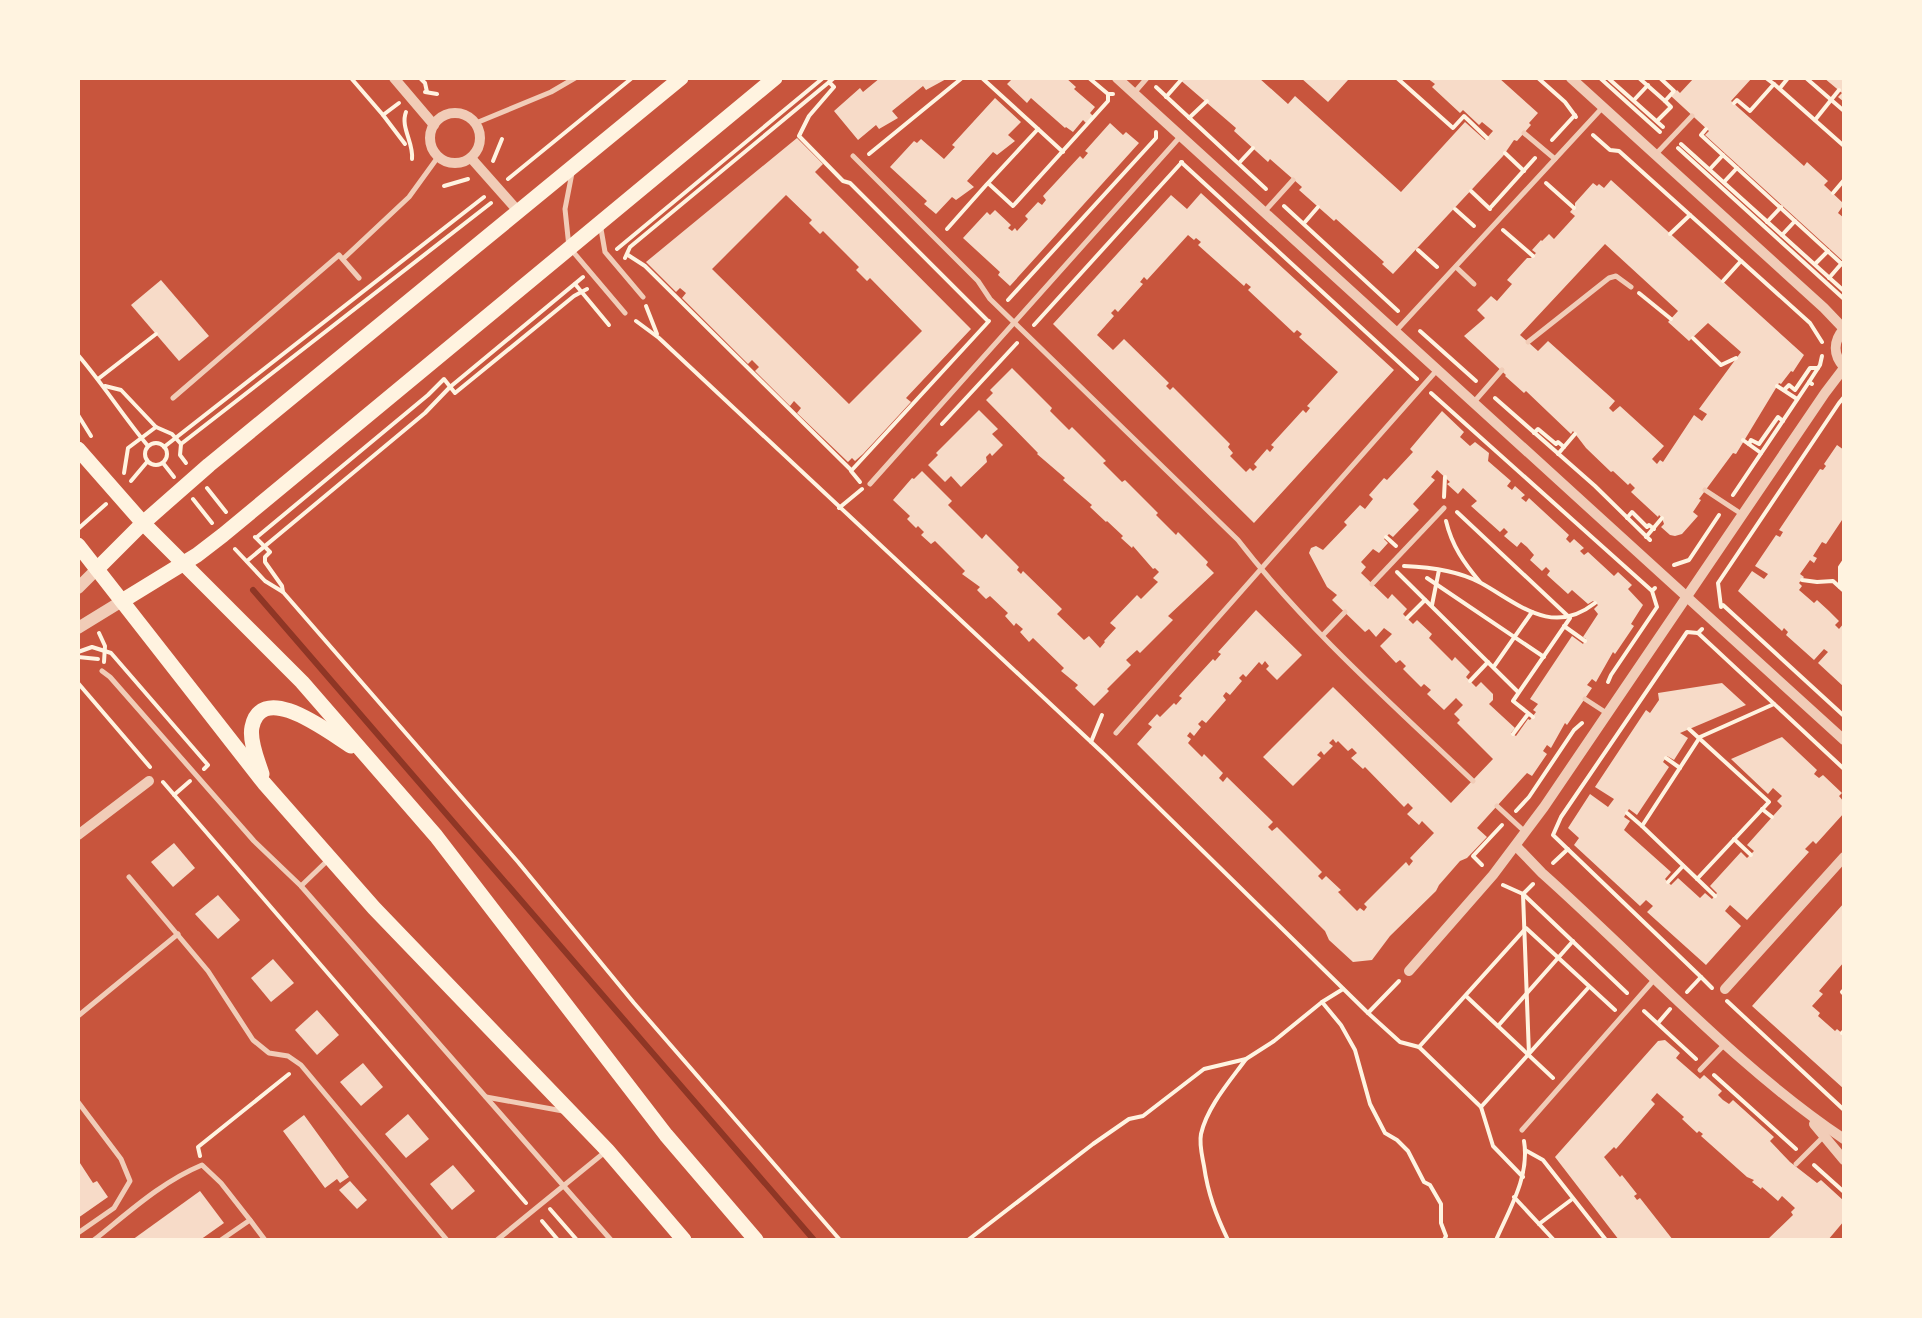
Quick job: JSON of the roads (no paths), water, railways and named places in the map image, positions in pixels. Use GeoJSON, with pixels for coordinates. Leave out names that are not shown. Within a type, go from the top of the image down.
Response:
{"type":"FeatureCollection","features":[{"type":"Feature","properties":{"kind":"main road"},"geometry":{"type":"LineString","coordinates":[[98,569],[209,465],[681,78]]}},
{"type":"Feature","properties":{"kind":"main road"},"geometry":{"type":"LineString","coordinates":[[122,600],[223,535],[775,78]]}},
{"type":"Feature","properties":{"kind":"main road"},"geometry":{"type":"LineString","coordinates":[[78,449],[144,523],[302,682],[364,754],[447,851],[666,1135],[756,1240]]}},
{"type":"Feature","properties":{"kind":"main road"},"geometry":{"type":"LineString","coordinates":[[78,545],[264,783],[374,908],[607,1150],[684,1240]]}},
{"type":"Feature","properties":{"kind":"main road"},"geometry":{"type":"LineString","coordinates":[[264,783],[252,727],[268,708],[287,708],[364,754]]}},
{"type":"Feature","properties":{"kind":"street"},"geometry":{"type":"LineString","coordinates":[[394,78],[434,125]]}},
{"type":"Feature","properties":{"kind":"street"},"geometry":{"type":"LineString","coordinates":[[1117,78],[1844,740]]}},
{"type":"Feature","properties":{"kind":"street"},"geometry":{"type":"LineString","coordinates":[[1409,971],[1516,846],[1844,367],[1835,348],[1844,329],[1570,78]]}},
{"type":"Feature","properties":{"kind":"street"},"geometry":{"type":"LineString","coordinates":[[453,113],[466,115],[476,123],[481,139],[471,158],[454,164],[434,152],[430,140],[441,117],[453,113]]}},
{"type":"Feature","properties":{"kind":"street"},"geometry":{"type":"LineString","coordinates":[[471,158],[496,192],[518,211]]}},
{"type":"Feature","properties":{"kind":"street"},"geometry":{"type":"LineString","coordinates":[[78,588],[98,569]]}},
{"type":"Feature","properties":{"kind":"street"},"geometry":{"type":"LineString","coordinates":[[78,628],[122,600]]}},
{"type":"Feature","properties":{"kind":"street"},"geometry":{"type":"LineString","coordinates":[[78,835],[149,781]]}},
{"type":"Feature","properties":{"kind":"street"},"geometry":{"type":"LineString","coordinates":[[1516,846],[1678,1000],[1804,1112],[1844,1140]]}},
{"type":"Feature","properties":{"kind":"street"},"geometry":{"type":"LineString","coordinates":[[1726,989],[1844,857]]}},
{"type":"Feature","properties":{"kind":"street"},"geometry":{"type":"LineString","coordinates":[[1804,1112],[1844,1160]]}},
{"type":"Feature","properties":{"kind":"lane"},"geometry":{"type":"LineString","coordinates":[[476,123],[576,78]]}},
{"type":"Feature","properties":{"kind":"lane"},"geometry":{"type":"LineString","coordinates":[[1134,92],[1147,78]]}},
{"type":"Feature","properties":{"kind":"lane"},"geometry":{"type":"LineString","coordinates":[[1396,332],[1602,107]]}},
{"type":"Feature","properties":{"kind":"lane"},"geometry":{"type":"LineString","coordinates":[[1656,155],[1692,116]]}},
{"type":"Feature","properties":{"kind":"lane"},"geometry":{"type":"LineString","coordinates":[[1524,133],[1555,159]]}},
{"type":"Feature","properties":{"kind":"lane"},"geometry":{"type":"LineString","coordinates":[[867,486],[1181,136]]}},
{"type":"Feature","properties":{"kind":"lane"},"geometry":{"type":"LineString","coordinates":[[853,156],[978,281],[1000,309],[1238,540],[1259,569],[1472,782]]}},
{"type":"Feature","properties":{"kind":"lane"},"geometry":{"type":"LineString","coordinates":[[343,259],[402,204],[438,157]]}},
{"type":"Feature","properties":{"kind":"lane"},"geometry":{"type":"LineString","coordinates":[[573,168],[565,208],[569,247],[625,314]]}},
{"type":"Feature","properties":{"kind":"lane"},"geometry":{"type":"LineString","coordinates":[[1264,212],[1294,180]]}},
{"type":"Feature","properties":{"kind":"lane"},"geometry":{"type":"LineString","coordinates":[[604,219],[602,239],[608,256],[643,298]]}},
{"type":"Feature","properties":{"kind":"lane"},"geometry":{"type":"LineString","coordinates":[[173,398],[339,255],[358,278]]}},
{"type":"Feature","properties":{"kind":"lane"},"geometry":{"type":"LineString","coordinates":[[1456,267],[1474,284]]}},
{"type":"Feature","properties":{"kind":"lane"},"geometry":{"type":"LineString","coordinates":[[1528,342],[1608,278],[1616,276],[1631,286]]}},
{"type":"Feature","properties":{"kind":"lane"},"geometry":{"type":"LineString","coordinates":[[1116,732],[1438,370]]}},
{"type":"Feature","properties":{"kind":"lane"},"geometry":{"type":"LineString","coordinates":[[1473,403],[1502,370]]}},
{"type":"Feature","properties":{"kind":"lane"},"geometry":{"type":"LineString","coordinates":[[1705,490],[1743,515]]}},
{"type":"Feature","properties":{"kind":"lane"},"geometry":{"type":"LineString","coordinates":[[1372,584],[1444,508]]}},
{"type":"Feature","properties":{"kind":"lane"},"geometry":{"type":"LineString","coordinates":[[1323,635],[1345,612]]}},
{"type":"Feature","properties":{"kind":"lane"},"geometry":{"type":"LineString","coordinates":[[102,671],[254,841],[300,886],[611,1240]]}},
{"type":"Feature","properties":{"kind":"lane"},"geometry":{"type":"LineString","coordinates":[[1585,699],[1607,714]]}},
{"type":"Feature","properties":{"kind":"lane"},"geometry":{"type":"LineString","coordinates":[[1497,806],[1526,832]]}},
{"type":"Feature","properties":{"kind":"lane"},"geometry":{"type":"LineString","coordinates":[[300,886],[330,858]]}},
{"type":"Feature","properties":{"kind":"lane"},"geometry":{"type":"LineString","coordinates":[[129,878],[208,971],[253,1040],[269,1054],[288,1056],[301,1064],[447,1240]]}},
{"type":"Feature","properties":{"kind":"lane"},"geometry":{"type":"LineString","coordinates":[[78,1016],[178,934]]}},
{"type":"Feature","properties":{"kind":"lane"},"geometry":{"type":"LineString","coordinates":[[1522,1130],[1655,978]]}},
{"type":"Feature","properties":{"kind":"lane"},"geometry":{"type":"LineString","coordinates":[[1702,1068],[1726,1042]]}},
{"type":"Feature","properties":{"kind":"lane"},"geometry":{"type":"LineString","coordinates":[[483,1097],[572,1113]]}},
{"type":"Feature","properties":{"kind":"lane"},"geometry":{"type":"LineString","coordinates":[[78,1102],[121,1159],[130,1181],[114,1208],[78,1233]]}},
{"type":"Feature","properties":{"kind":"lane"},"geometry":{"type":"LineString","coordinates":[[1796,1164],[1824,1136]]}},
{"type":"Feature","properties":{"kind":"lane"},"geometry":{"type":"LineString","coordinates":[[496,1240],[607,1150]]}},
{"type":"Feature","properties":{"kind":"lane"},"geometry":{"type":"LineString","coordinates":[[94,1240],[149,1196],[202,1165],[222,1183],[265,1240]]}},
{"type":"Feature","properties":{"kind":"lane"},"geometry":{"type":"LineString","coordinates":[[221,1240],[250,1220]]}},
{"type":"Feature","properties":{"kind":"waterway"},"geometry":{"type":"LineString","coordinates":[[253,590],[814,1240]]}}]}
